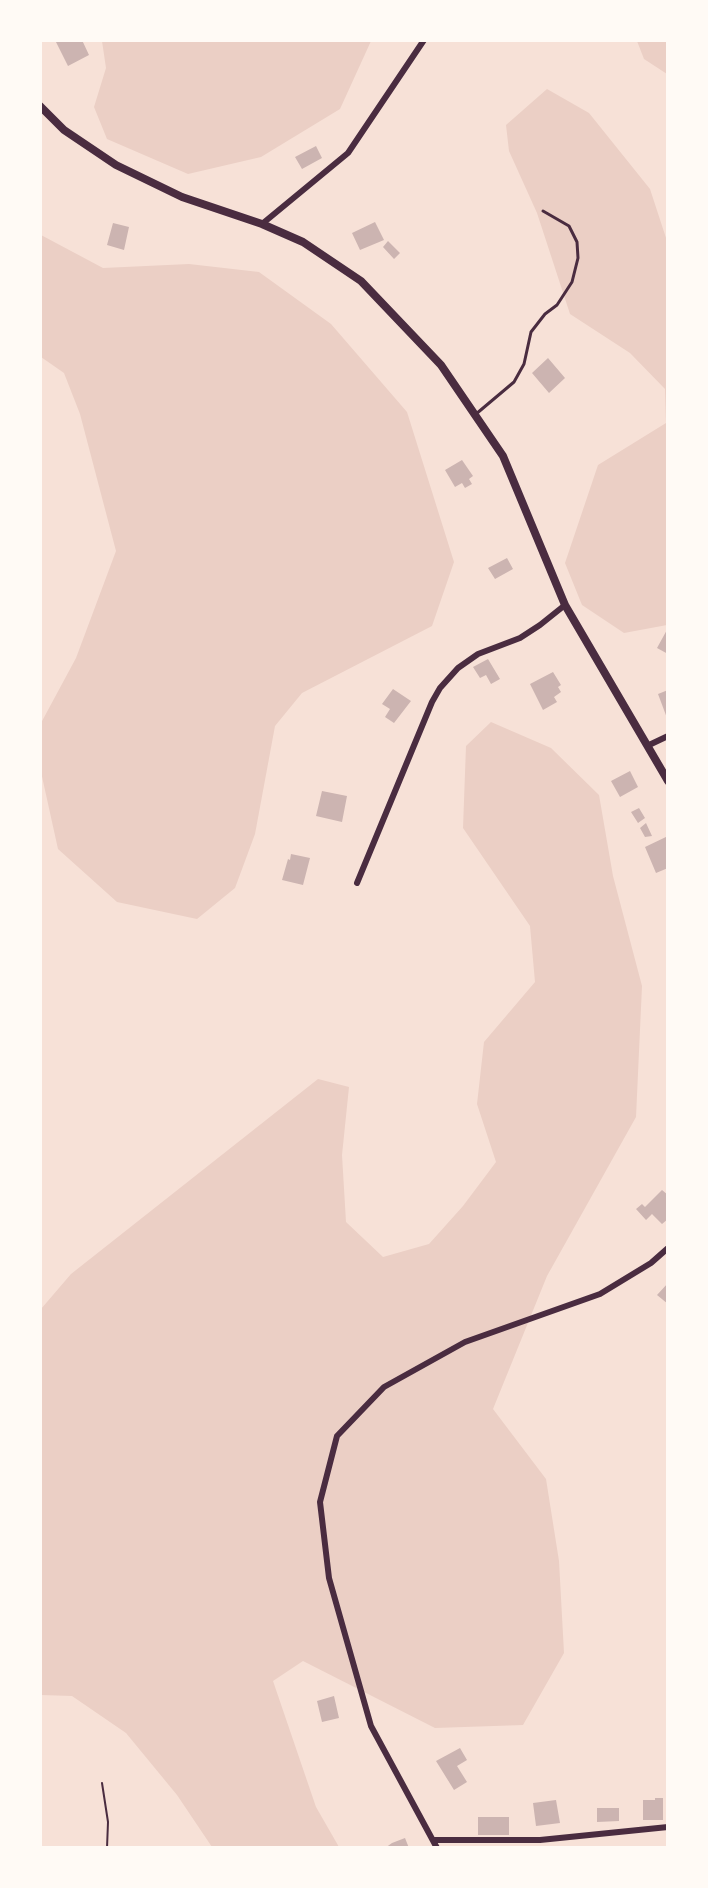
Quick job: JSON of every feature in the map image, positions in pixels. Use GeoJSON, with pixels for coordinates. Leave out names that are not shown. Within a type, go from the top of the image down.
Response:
{"type":"FeatureCollection","features":[{"type":"Feature","properties":{"kind":"main road"},"geometry":{"type":"LineString","coordinates":[[40,106],[64,130],[116,165],[182,197],[262,224],[303,242],[361,281],[441,366],[503,456],[565,605],[668,781]]}},
{"type":"Feature","properties":{"kind":"street"},"geometry":{"type":"LineString","coordinates":[[262,224],[348,153],[424,40]]}},
{"type":"Feature","properties":{"kind":"street"},"geometry":{"type":"LineString","coordinates":[[357,883],[432,702],[440,688],[458,668],[478,654],[520,638],[565,605]]}},
{"type":"Feature","properties":{"kind":"street"},"geometry":{"type":"LineString","coordinates":[[649,745],[668,736]]}},
{"type":"Feature","properties":{"kind":"street"},"geometry":{"type":"LineString","coordinates":[[437,1848],[371,1726],[329,1578],[320,1502],[338,1436],[384,1387],[465,1342],[600,1294],[651,1263],[668,1248]]}},
{"type":"Feature","properties":{"kind":"street"},"geometry":{"type":"LineString","coordinates":[[433,1840],[540,1840],[668,1827]]}},
{"type":"Feature","properties":{"kind":"lane"},"geometry":{"type":"LineString","coordinates":[[475,415],[514,382],[524,364],[531,332],[557,304],[572,282],[578,258],[577,242],[569,226],[543,211]]}},
{"type":"Feature","properties":{"kind":"path"},"geometry":{"type":"LineString","coordinates":[[102,1784],[108,1822],[107,1848]]}},
{"type":"Feature","properties":{"kind":"shaded area"},"geometry":{"type":"Polygon","coordinates":[[[102,40],[371,41],[340,109],[261,157],[188,174],[107,139],[94,107],[106,68],[102,40]]]}},
{"type":"Feature","properties":{"kind":"shaded area"},"geometry":{"type":"Polygon","coordinates":[[[637,41],[667,41],[667,74],[644,59],[637,41]]]}},
{"type":"Feature","properties":{"kind":"shaded area"},"geometry":{"type":"Polygon","coordinates":[[[547,89],[589,113],[650,189],[667,241],[667,625],[624,633],[582,605],[565,563],[598,465],[666,423],[665,389],[630,353],[570,314],[537,213],[509,151],[506,125],[547,89]]]}},
{"type":"Feature","properties":{"kind":"shaded area"},"geometry":{"type":"Polygon","coordinates":[[[41,235],[103,268],[189,264],[259,272],[331,324],[407,412],[454,562],[432,626],[302,693],[275,726],[255,834],[235,888],[197,919],[117,902],[58,849],[41,772],[41,723],[76,658],[116,551],[80,414],[64,373],[41,357],[41,235]]]}},
{"type":"Feature","properties":{"kind":"shaded area"},"geometry":{"type":"Polygon","coordinates":[[[491,722],[551,748],[599,795],[613,876],[642,986],[636,1117],[547,1276],[493,1409],[546,1479],[559,1561],[564,1653],[523,1725],[435,1728],[303,1661],[273,1681],[316,1807],[339,1847],[212,1847],[177,1795],[126,1733],[72,1696],[41,1695],[41,1309],[71,1274],[318,1079],[349,1087],[342,1155],[346,1222],[383,1257],[429,1244],[463,1206],[496,1162],[477,1104],[484,1042],[535,982],[530,926],[463,828],[466,746],[491,722]]]}},
{"type":"Feature","properties":{"kind":"building"},"geometry":{"type":"Polygon","coordinates":[[[55,40],[82,40],[89,55],[68,66],[55,40]]]}},
{"type":"Feature","properties":{"kind":"building"},"geometry":{"type":"Polygon","coordinates":[[[316,146],[322,158],[302,169],[295,157],[316,146]]]}},
{"type":"Feature","properties":{"kind":"building"},"geometry":{"type":"Polygon","coordinates":[[[375,222],[384,240],[360,250],[352,233],[375,222]]]}},
{"type":"Feature","properties":{"kind":"building"},"geometry":{"type":"Polygon","coordinates":[[[113,223],[129,227],[124,250],[107,245],[113,223]]]}},
{"type":"Feature","properties":{"kind":"building"},"geometry":{"type":"Polygon","coordinates":[[[388,241],[400,253],[394,259],[383,247],[388,241]]]}},
{"type":"Feature","properties":{"kind":"building"},"geometry":{"type":"Polygon","coordinates":[[[548,358],[565,378],[549,393],[532,373],[548,358]]]}},
{"type":"Feature","properties":{"kind":"building"},"geometry":{"type":"Polygon","coordinates":[[[462,460],[473,476],[469,479],[472,484],[465,488],[462,483],[455,487],[445,470],[462,460]]]}},
{"type":"Feature","properties":{"kind":"building"},"geometry":{"type":"Polygon","coordinates":[[[507,558],[513,569],[495,579],[488,568],[507,558]]]}},
{"type":"Feature","properties":{"kind":"building"},"geometry":{"type":"Polygon","coordinates":[[[668,628],[668,654],[657,648],[668,628]]]}},
{"type":"Feature","properties":{"kind":"building"},"geometry":{"type":"Polygon","coordinates":[[[488,659],[500,679],[491,684],[486,675],[480,678],[473,667],[488,659]]]}},
{"type":"Feature","properties":{"kind":"building"},"geometry":{"type":"Polygon","coordinates":[[[553,672],[561,685],[558,687],[561,692],[554,697],[557,702],[543,710],[530,684],[553,672]]]}},
{"type":"Feature","properties":{"kind":"building"},"geometry":{"type":"Polygon","coordinates":[[[393,689],[411,701],[394,723],[385,717],[390,709],[382,704],[393,689]]]}},
{"type":"Feature","properties":{"kind":"building"},"geometry":{"type":"Polygon","coordinates":[[[668,690],[668,718],[667,718],[658,694],[668,690]]]}},
{"type":"Feature","properties":{"kind":"building"},"geometry":{"type":"Polygon","coordinates":[[[630,771],[638,787],[620,797],[611,781],[630,771]]]}},
{"type":"Feature","properties":{"kind":"building"},"geometry":{"type":"Polygon","coordinates":[[[322,791],[347,796],[342,822],[316,816],[322,791]]]}},
{"type":"Feature","properties":{"kind":"building"},"geometry":{"type":"Polygon","coordinates":[[[639,808],[645,818],[638,823],[631,812],[639,808]]]}},
{"type":"Feature","properties":{"kind":"building"},"geometry":{"type":"Polygon","coordinates":[[[646,823],[652,836],[645,837],[640,828],[646,823]]]}},
{"type":"Feature","properties":{"kind":"building"},"geometry":{"type":"Polygon","coordinates":[[[668,836],[668,868],[656,873],[645,847],[668,836]]]}},
{"type":"Feature","properties":{"kind":"building"},"geometry":{"type":"Polygon","coordinates":[[[291,854],[310,858],[303,885],[282,880],[291,854]]]}},
{"type":"Feature","properties":{"kind":"building"},"geometry":{"type":"Polygon","coordinates":[[[662,1190],[668,1195],[668,1219],[662,1224],[652,1214],[646,1220],[636,1209],[642,1204],[645,1207],[662,1190]]]}},
{"type":"Feature","properties":{"kind":"building"},"geometry":{"type":"Polygon","coordinates":[[[668,1283],[668,1304],[657,1295],[668,1283]]]}},
{"type":"Feature","properties":{"kind":"building"},"geometry":{"type":"Polygon","coordinates":[[[334,1696],[339,1718],[322,1722],[317,1701],[334,1696]]]}},
{"type":"Feature","properties":{"kind":"building"},"geometry":{"type":"Polygon","coordinates":[[[460,1748],[467,1760],[457,1766],[467,1782],[454,1790],[436,1761],[460,1748]]]}},
{"type":"Feature","properties":{"kind":"building"},"geometry":{"type":"Polygon","coordinates":[[[655,1798],[663,1798],[663,1820],[643,1820],[643,1800],[655,1800],[655,1798]]]}},
{"type":"Feature","properties":{"kind":"building"},"geometry":{"type":"Polygon","coordinates":[[[556,1800],[560,1823],[536,1826],[533,1803],[556,1800]]]}},
{"type":"Feature","properties":{"kind":"building"},"geometry":{"type":"Polygon","coordinates":[[[597,1808],[619,1808],[619,1821],[597,1822],[597,1808]]]}},
{"type":"Feature","properties":{"kind":"building"},"geometry":{"type":"Polygon","coordinates":[[[478,1817],[509,1817],[509,1835],[478,1835],[478,1817]]]}},
{"type":"Feature","properties":{"kind":"building"},"geometry":{"type":"Polygon","coordinates":[[[405,1838],[409,1848],[385,1848],[392,1843],[405,1838]]]}}]}
